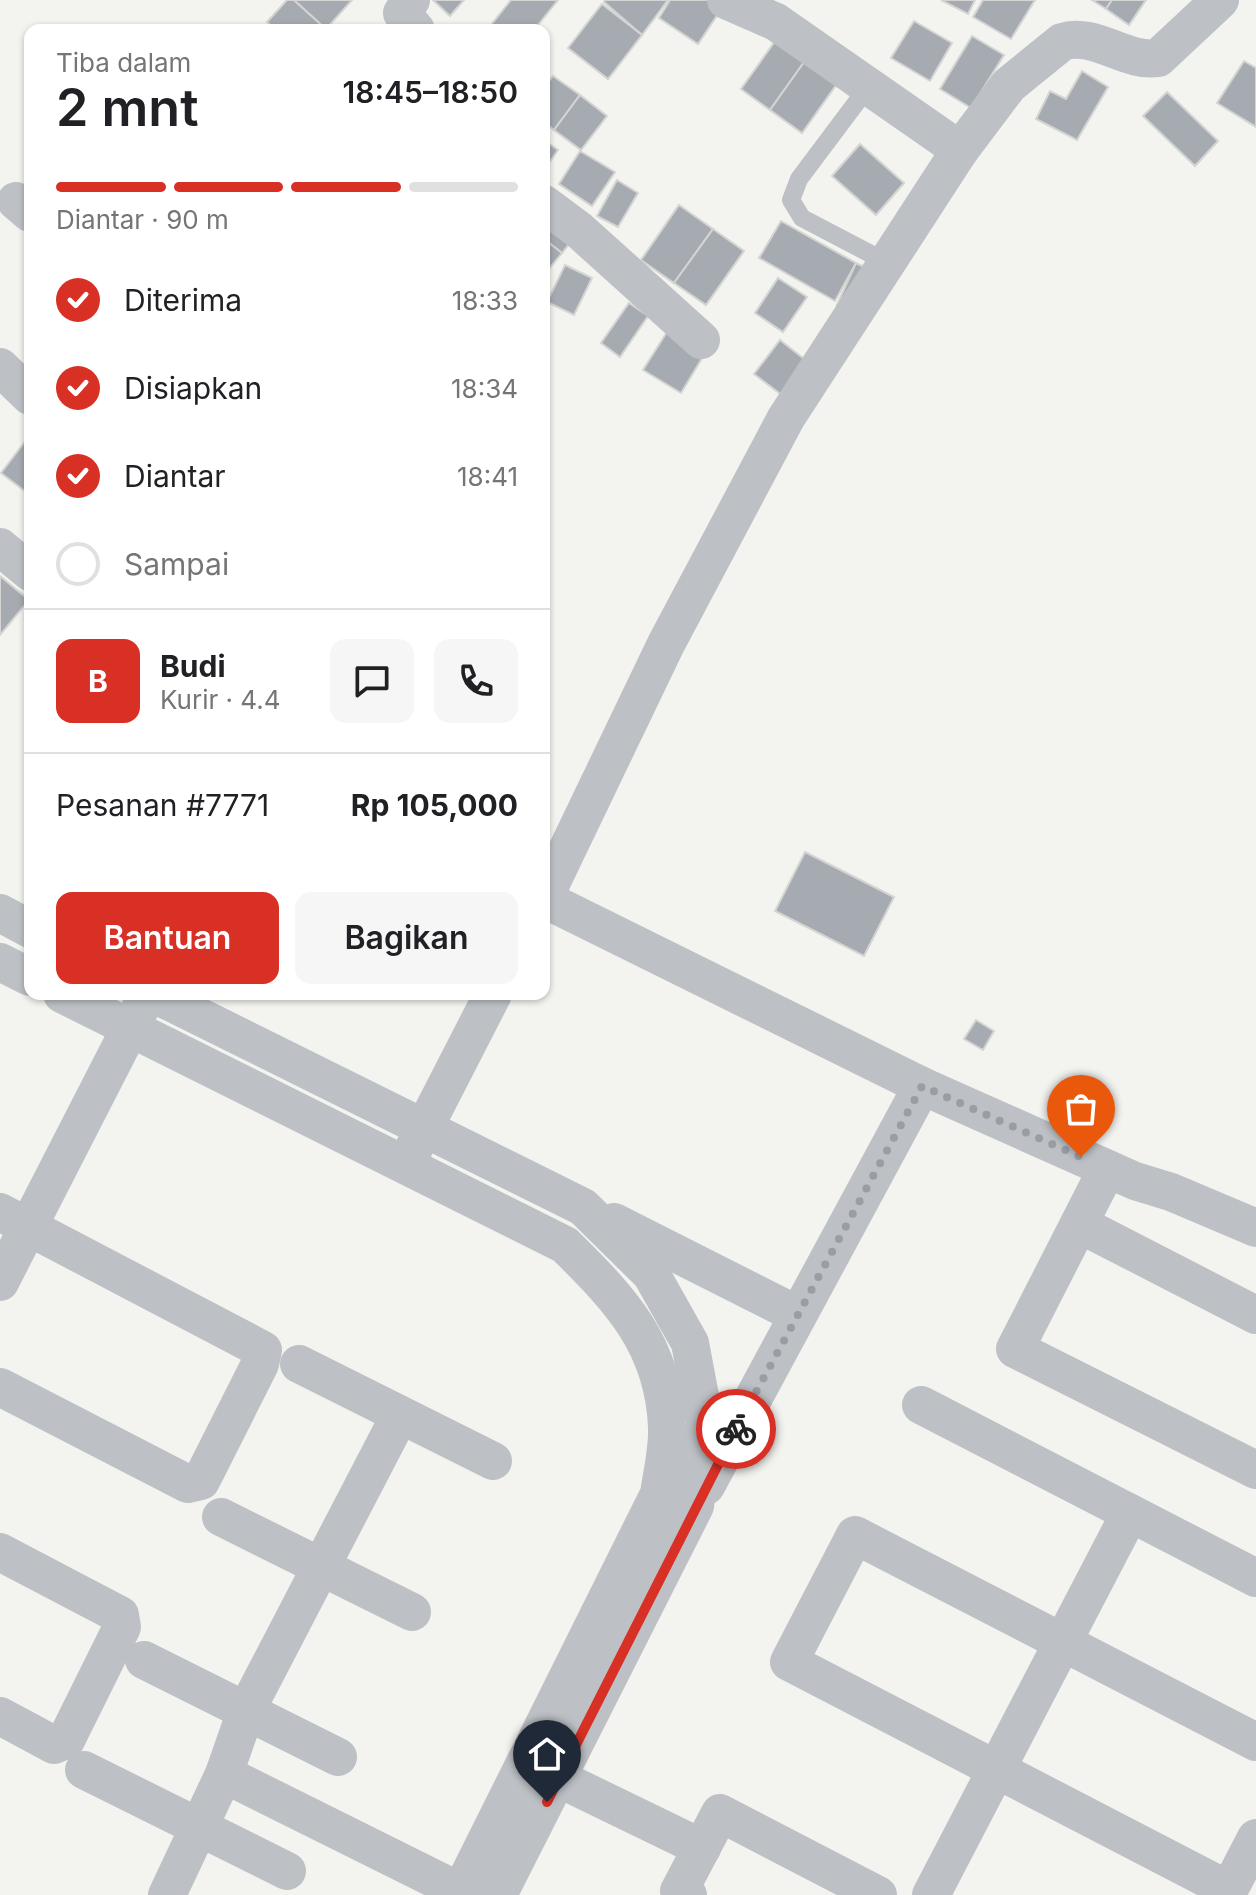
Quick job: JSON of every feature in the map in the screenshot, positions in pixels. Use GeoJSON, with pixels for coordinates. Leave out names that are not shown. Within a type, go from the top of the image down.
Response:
{"type":"FeatureCollection","features":[{"type":"Feature","properties":{"kind":"street"},"geometry":{"type":"LineString","coordinates":[[411,0],[402,13],[411,24]]}},
{"type":"Feature","properties":{"kind":"street"},"geometry":{"type":"LineString","coordinates":[[726,0],[785,11],[868,87],[960,150]]}},
{"type":"Feature","properties":{"kind":"street"},"geometry":{"type":"LineString","coordinates":[[550,886],[666,644],[779,432],[960,150],[1009,85],[1062,42],[1085,39],[1137,56],[1158,58],[1220,0]]}},
{"type":"Feature","properties":{"kind":"street"},"geometry":{"type":"LineString","coordinates":[[550,208],[579,230],[701,340]]}},
{"type":"Feature","properties":{"kind":"street"},"geometry":{"type":"LineString","coordinates":[[0,367],[24,390]]}},
{"type":"Feature","properties":{"kind":"street"},"geometry":{"type":"LineString","coordinates":[[0,547],[24,567]]}},
{"type":"Feature","properties":{"kind":"street"},"geometry":{"type":"LineString","coordinates":[[550,901],[922,1086],[1107,1169],[1254,1226]]}},
{"type":"Feature","properties":{"kind":"street"},"geometry":{"type":"LineString","coordinates":[[0,913],[24,926]]}},
{"type":"Feature","properties":{"kind":"street"},"geometry":{"type":"LineString","coordinates":[[0,962],[24,974]]}},
{"type":"Feature","properties":{"kind":"street"},"geometry":{"type":"LineString","coordinates":[[73,1000],[406,1163],[565,1245],[621,1301],[653,1353],[667,1427],[659,1494],[543,1771]]}},
{"type":"Feature","properties":{"kind":"street"},"geometry":{"type":"LineString","coordinates":[[0,1282],[14,1220],[130,1030],[145,1000]]}},
{"type":"Feature","properties":{"kind":"street"},"geometry":{"type":"LineString","coordinates":[[166,1000],[798,1315]]}},
{"type":"Feature","properties":{"kind":"street"},"geometry":{"type":"LineString","coordinates":[[406,1163],[490,1000]]}},
{"type":"Feature","properties":{"kind":"street"},"geometry":{"type":"LineString","coordinates":[[224,1774],[473,1894],[695,1506],[922,1086]]}},
{"type":"Feature","properties":{"kind":"street"},"geometry":{"type":"LineString","coordinates":[[1107,1169],[1015,1349],[1256,1470]]}},
{"type":"Feature","properties":{"kind":"street"},"geometry":{"type":"LineString","coordinates":[[583,1207],[651,1274],[690,1343],[705,1423],[695,1506]]}},
{"type":"Feature","properties":{"kind":"street"},"geometry":{"type":"LineString","coordinates":[[0,1387],[188,1484],[201,1481],[260,1364],[263,1350],[14,1220]]}},
{"type":"Feature","properties":{"kind":"street"},"geometry":{"type":"LineString","coordinates":[[1079,1224],[1256,1315]]}},
{"type":"Feature","properties":{"kind":"street"},"geometry":{"type":"LineString","coordinates":[[299,1364],[493,1461]]}},
{"type":"Feature","properties":{"kind":"street"},"geometry":{"type":"LineString","coordinates":[[921,1405],[1256,1578]]}},
{"type":"Feature","properties":{"kind":"street"},"geometry":{"type":"LineString","coordinates":[[167,1895],[224,1774],[246,1711],[400,1415]]}},
{"type":"Feature","properties":{"kind":"street"},"geometry":{"type":"LineString","coordinates":[[931,1895],[1130,1513]]}},
{"type":"Feature","properties":{"kind":"street"},"geometry":{"type":"LineString","coordinates":[[221,1517],[412,1612]]}},
{"type":"Feature","properties":{"kind":"street"},"geometry":{"type":"LineString","coordinates":[[1256,1742],[855,1535],[789,1662],[1229,1890],[1256,1838]]}},
{"type":"Feature","properties":{"kind":"street"},"geometry":{"type":"LineString","coordinates":[[0,1552],[120,1615],[122,1627],[66,1740],[54,1745],[0,1716]]}},
{"type":"Feature","properties":{"kind":"street"},"geometry":{"type":"LineString","coordinates":[[144,1660],[338,1757]]}},
{"type":"Feature","properties":{"kind":"street"},"geometry":{"type":"LineString","coordinates":[[84,1770],[287,1871]]}},
{"type":"Feature","properties":{"kind":"street"},"geometry":{"type":"LineString","coordinates":[[543,1771],[702,1848]]}},
{"type":"Feature","properties":{"kind":"street"},"geometry":{"type":"LineString","coordinates":[[688,1895],[679,1891],[720,1813],[878,1895]]}},
{"type":"Feature","properties":{"kind":"lane"},"geometry":{"type":"LineString","coordinates":[[868,87],[799,179],[791,200],[802,218],[888,263]]}},
{"type":"Feature","properties":{"kind":"building"},"geometry":{"type":"Polygon","coordinates":[[[287,0],[294,0],[320,24],[269,24],[267,22],[287,0]]]}},
{"type":"Feature","properties":{"kind":"building"},"geometry":{"type":"Polygon","coordinates":[[[294,0],[352,0],[330,24],[320,24],[294,0]]]}},
{"type":"Feature","properties":{"kind":"building"},"geometry":{"type":"Polygon","coordinates":[[[433,0],[464,0],[450,16],[433,0]]]}},
{"type":"Feature","properties":{"kind":"building"},"geometry":{"type":"Polygon","coordinates":[[[511,0],[558,0],[539,24],[492,24],[511,0]]]}},
{"type":"Feature","properties":{"kind":"building"},"geometry":{"type":"Polygon","coordinates":[[[605,0],[668,0],[642,35],[605,0]]]}},
{"type":"Feature","properties":{"kind":"building"},"geometry":{"type":"Polygon","coordinates":[[[670,0],[726,2],[698,44],[659,18],[670,0]]]}},
{"type":"Feature","properties":{"kind":"building"},"geometry":{"type":"Polygon","coordinates":[[[941,0],[975,0],[968,14],[941,0]]]}},
{"type":"Feature","properties":{"kind":"building"},"geometry":{"type":"Polygon","coordinates":[[[983,0],[1035,0],[1011,39],[973,17],[983,0]]]}},
{"type":"Feature","properties":{"kind":"building"},"geometry":{"type":"Polygon","coordinates":[[[1092,0],[1112,0],[1106,9],[1092,0]]]}},
{"type":"Feature","properties":{"kind":"building"},"geometry":{"type":"Polygon","coordinates":[[[1112,0],[1146,0],[1129,25],[1106,9],[1112,0]]]}},
{"type":"Feature","properties":{"kind":"building"},"geometry":{"type":"Polygon","coordinates":[[[602,4],[642,35],[608,79],[568,48],[602,4]]]}},
{"type":"Feature","properties":{"kind":"building"},"geometry":{"type":"Polygon","coordinates":[[[914,21],[952,43],[930,81],[891,58],[914,21]]]}},
{"type":"Feature","properties":{"kind":"building"},"geometry":{"type":"Polygon","coordinates":[[[972,36],[1004,55],[971,108],[940,89],[972,36]]]}},
{"type":"Feature","properties":{"kind":"building"},"geometry":{"type":"Polygon","coordinates":[[[778,37],[807,58],[770,110],[741,89],[778,37]]]}},
{"type":"Feature","properties":{"kind":"building"},"geometry":{"type":"Polygon","coordinates":[[[807,58],[839,81],[802,133],[770,110],[807,58]]]}},
{"type":"Feature","properties":{"kind":"building"},"geometry":{"type":"Polygon","coordinates":[[[1244,61],[1256,68],[1256,127],[1217,103],[1244,61]]]}},
{"type":"Feature","properties":{"kind":"building"},"geometry":{"type":"Polygon","coordinates":[[[1082,71],[1108,87],[1077,140],[1036,119],[1050,91],[1066,99],[1082,71]]]}},
{"type":"Feature","properties":{"kind":"building"},"geometry":{"type":"Polygon","coordinates":[[[553,76],[580,95],[554,130],[550,127],[550,80],[553,76]]]}},
{"type":"Feature","properties":{"kind":"building"},"geometry":{"type":"Polygon","coordinates":[[[1167,92],[1218,141],[1195,166],[1143,116],[1167,92]]]}},
{"type":"Feature","properties":{"kind":"building"},"geometry":{"type":"Polygon","coordinates":[[[580,95],[607,116],[581,150],[554,130],[580,95]]]}},
{"type":"Feature","properties":{"kind":"building"},"geometry":{"type":"Polygon","coordinates":[[[550,144],[558,150],[550,161],[550,144]]]}},
{"type":"Feature","properties":{"kind":"building"},"geometry":{"type":"Polygon","coordinates":[[[860,144],[904,183],[876,215],[832,176],[860,144]]]}},
{"type":"Feature","properties":{"kind":"building"},"geometry":{"type":"Polygon","coordinates":[[[580,151],[615,172],[592,206],[559,184],[580,151]]]}},
{"type":"Feature","properties":{"kind":"building"},"geometry":{"type":"Polygon","coordinates":[[[617,180],[638,193],[618,227],[597,216],[617,180]]]}},
{"type":"Feature","properties":{"kind":"building"},"geometry":{"type":"Polygon","coordinates":[[[679,205],[713,229],[674,283],[641,260],[679,205]]]}},
{"type":"Feature","properties":{"kind":"building"},"geometry":{"type":"Polygon","coordinates":[[[550,220],[573,239],[562,253],[550,244],[550,220]]]}},
{"type":"Feature","properties":{"kind":"building"},"geometry":{"type":"Polygon","coordinates":[[[781,221],[856,263],[835,301],[759,258],[781,221]]]}},
{"type":"Feature","properties":{"kind":"building"},"geometry":{"type":"Polygon","coordinates":[[[713,229],[744,251],[706,305],[674,283],[713,229]]]}},
{"type":"Feature","properties":{"kind":"building"},"geometry":{"type":"Polygon","coordinates":[[[550,244],[562,253],[550,268],[550,244]]]}},
{"type":"Feature","properties":{"kind":"building"},"geometry":{"type":"Polygon","coordinates":[[[856,263],[870,270],[850,311],[837,305],[856,263]]]}},
{"type":"Feature","properties":{"kind":"building"},"geometry":{"type":"Polygon","coordinates":[[[565,265],[592,278],[574,315],[550,303],[550,296],[565,265]]]}},
{"type":"Feature","properties":{"kind":"building"},"geometry":{"type":"Polygon","coordinates":[[[778,278],[807,297],[783,332],[755,313],[778,278]]]}},
{"type":"Feature","properties":{"kind":"building"},"geometry":{"type":"Polygon","coordinates":[[[629,303],[648,316],[620,357],[601,343],[629,303]]]}},
{"type":"Feature","properties":{"kind":"building"},"geometry":{"type":"Polygon","coordinates":[[[667,332],[704,355],[681,393],[643,370],[667,332]]]}},
{"type":"Feature","properties":{"kind":"building"},"geometry":{"type":"Polygon","coordinates":[[[780,340],[813,366],[787,399],[754,374],[780,340]]]}},
{"type":"Feature","properties":{"kind":"building"},"geometry":{"type":"Polygon","coordinates":[[[24,443],[24,490],[1,473],[24,443]]]}},
{"type":"Feature","properties":{"kind":"building"},"geometry":{"type":"Polygon","coordinates":[[[0,576],[24,596],[24,606],[0,635],[0,576]]]}},
{"type":"Feature","properties":{"kind":"building"},"geometry":{"type":"Polygon","coordinates":[[[805,852],[894,897],[864,956],[775,911],[805,852]]]}},
{"type":"Feature","properties":{"kind":"building"},"geometry":{"type":"Polygon","coordinates":[[[976,1020],[994,1031],[983,1050],[964,1039],[976,1020]]]}},
{"type":"Feature","properties":{"kind":"building"},"geometry":{"type":"Polygon","coordinates":[[[1066,1083],[1086,1095],[1070,1124],[1049,1112],[1066,1083]]]}},
{"type":"Feature","properties":{"kind":"way so far"},"geometry":{"type":"LineString","coordinates":[[736,1429],[922,1086],[1081,1157]]}},
{"type":"Feature","properties":{"kind":"route"},"geometry":{"type":"LineString","coordinates":[[547,1802],[736,1429]]}}]}
